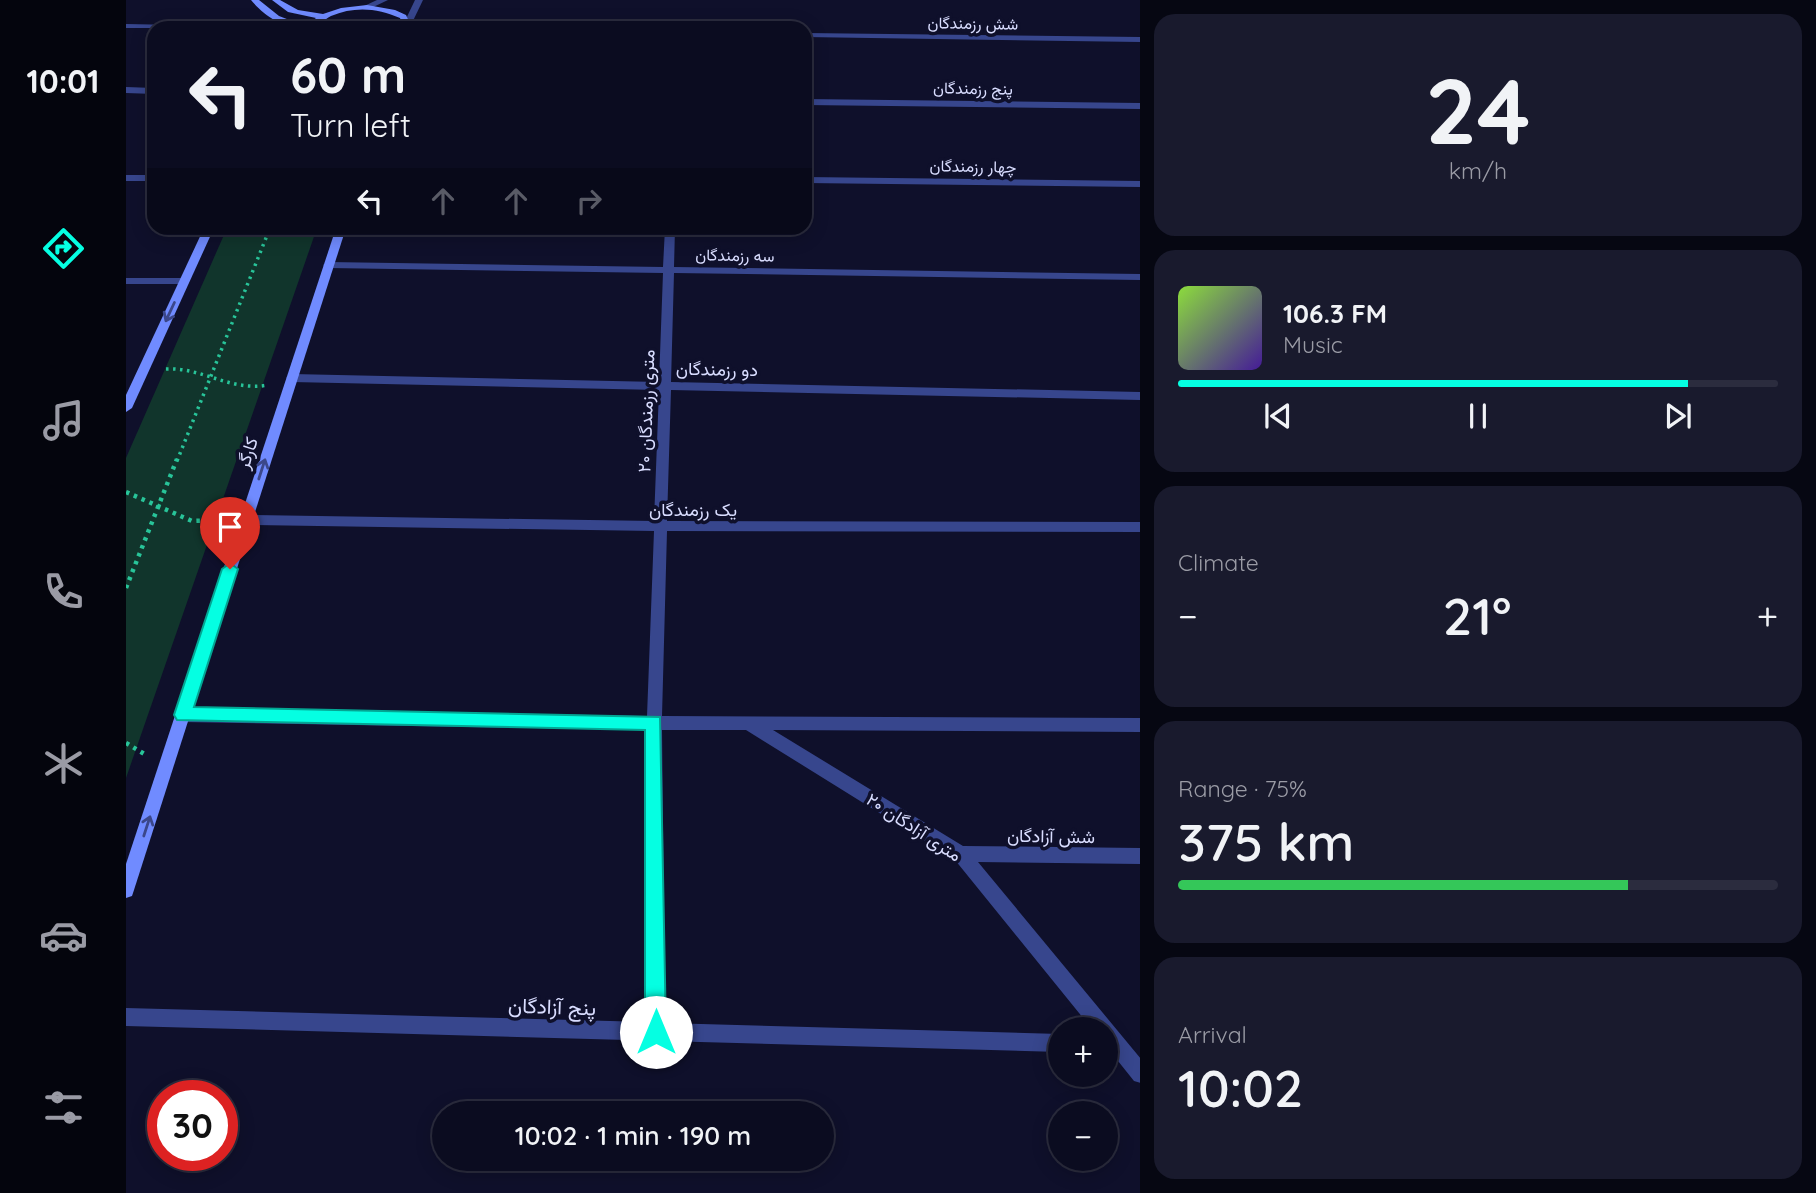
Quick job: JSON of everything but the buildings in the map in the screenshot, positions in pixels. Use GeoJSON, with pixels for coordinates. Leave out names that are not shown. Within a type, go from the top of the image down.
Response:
{"type":"FeatureCollection","features":[{"type":"Feature","properties":{"kind":"street"},"geometry":{"type":"LineString","coordinates":[[255,0],[263,10],[280,21]]}},
{"type":"Feature","properties":{"kind":"street"},"geometry":{"type":"LineString","coordinates":[[276,0],[279,5],[298,13],[322,16]]}},
{"type":"Feature","properties":{"kind":"street"},"geometry":{"type":"LineString","coordinates":[[366,7],[384,0]]}},
{"type":"Feature","properties":{"kind":"street"},"geometry":{"type":"LineString","coordinates":[[410,21],[418,0]]}},
{"type":"Feature","properties":{"kind":"street"},"geometry":{"type":"LineString","coordinates":[[316,21],[322,16],[343,9],[366,7],[394,11],[403,21]]}},
{"type":"Feature","properties":{"kind":"street"},"geometry":{"type":"LineString","coordinates":[[126,26],[147,26]]}},
{"type":"Feature","properties":{"kind":"street","name":"شش رزمندگان"},"geometry":{"type":"LineString","coordinates":[[812,35],[1140,40]]}},
{"type":"Feature","properties":{"kind":"street"},"geometry":{"type":"LineString","coordinates":[[126,90],[147,90]]}},
{"type":"Feature","properties":{"kind":"street","name":"پنج رزمندگان"},"geometry":{"type":"LineString","coordinates":[[812,102],[1140,106]]}},
{"type":"Feature","properties":{"kind":"street"},"geometry":{"type":"LineString","coordinates":[[126,178],[147,178]]}},
{"type":"Feature","properties":{"kind":"street","name":"چهار رزمندگان"},"geometry":{"type":"LineString","coordinates":[[812,180],[1140,184]]}},
{"type":"Feature","properties":{"kind":"street"},"geometry":{"type":"LineString","coordinates":[[126,408],[206,235]]}},
{"type":"Feature","properties":{"kind":"street","name":"کارگر"},"geometry":{"type":"LineString","coordinates":[[126,890],[339,235]]}},
{"type":"Feature","properties":{"kind":"street","name":"۲۰ متری رزمندگان"},"geometry":{"type":"LineString","coordinates":[[656,1032],[653,723],[670,235]]}},
{"type":"Feature","properties":{"kind":"street","name":"سه رزمندگان"},"geometry":{"type":"LineString","coordinates":[[328,265],[1140,277]]}},
{"type":"Feature","properties":{"kind":"street"},"geometry":{"type":"LineString","coordinates":[[126,281],[184,281]]}},
{"type":"Feature","properties":{"kind":"street","name":"دو رزمندگان"},"geometry":{"type":"LineString","coordinates":[[292,378],[1140,396]]}},
{"type":"Feature","properties":{"kind":"street","name":"یک رزمندگان"},"geometry":{"type":"LineString","coordinates":[[246,520],[660,526],[1140,527]]}},
{"type":"Feature","properties":{"kind":"street"},"geometry":{"type":"LineString","coordinates":[[183,715],[653,723],[1140,725]]}},
{"type":"Feature","properties":{"kind":"street","name":"۲۰ متری آزادگان"},"geometry":{"type":"LineString","coordinates":[[748,723],[961,854],[1092,1017]]}},
{"type":"Feature","properties":{"kind":"street","name":"شش آزادگان"},"geometry":{"type":"LineString","coordinates":[[961,854],[1140,856]]}},
{"type":"Feature","properties":{"kind":"street","name":"پنج آزادگان"},"geometry":{"type":"LineString","coordinates":[[126,1017],[1048,1043]]}},
{"type":"Feature","properties":{"kind":"street","name":"۲۰ متری آزادگان"},"geometry":{"type":"LineString","coordinates":[[1118,1049],[1140,1074]]}},
{"type":"Feature","properties":{"kind":"path"},"geometry":{"type":"LineString","coordinates":[[126,588],[267,235]]}},
{"type":"Feature","properties":{"kind":"path"},"geometry":{"type":"LineString","coordinates":[[141,375],[178,367],[249,391],[292,378]]}},
{"type":"Feature","properties":{"kind":"path"},"geometry":{"type":"LineString","coordinates":[[126,492],[192,521],[246,520]]}},
{"type":"Feature","properties":{"kind":"green space"},"geometry":{"type":"Polygon","coordinates":[[[224,235],[315,235],[126,778],[126,458],[224,235]]]}},
{"type":"Feature","properties":{"kind":"route"},"geometry":{"type":"LineString","coordinates":[[230,569],[183,715],[653,723],[656,1032]]}}]}
